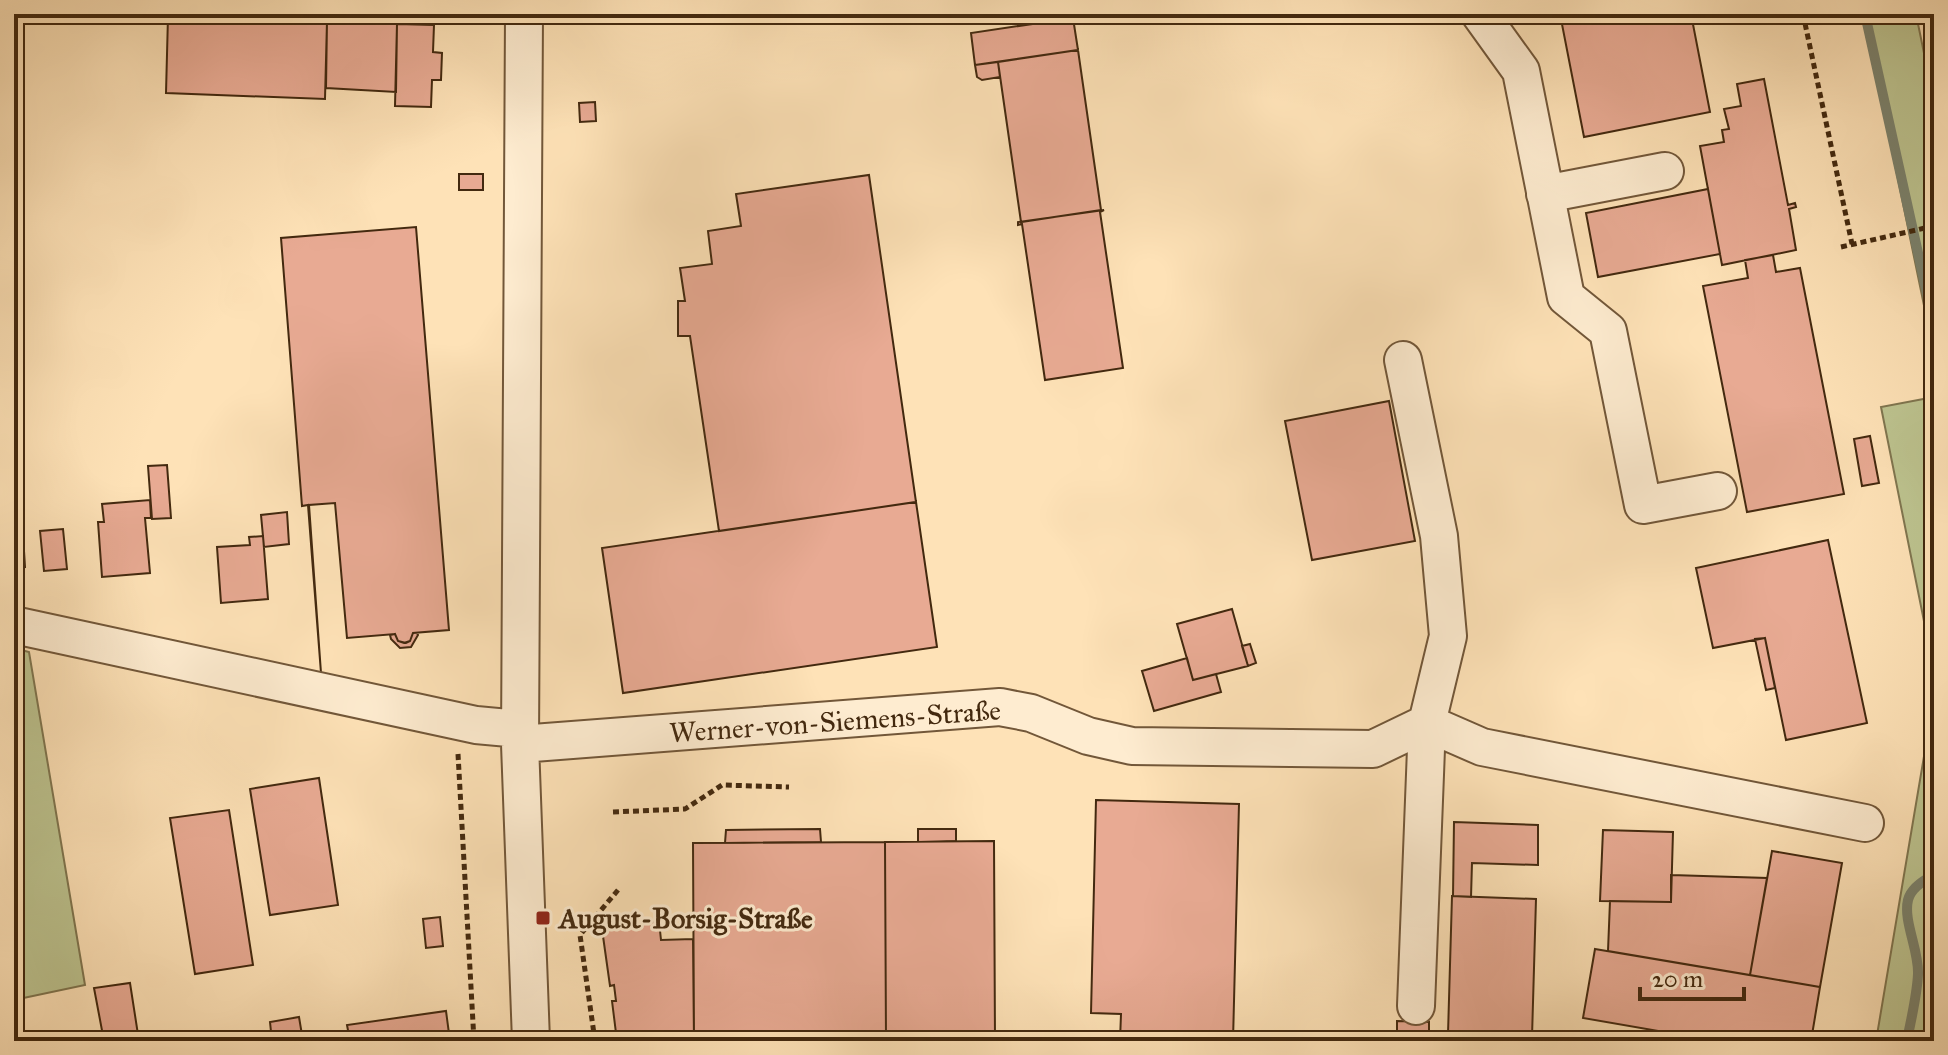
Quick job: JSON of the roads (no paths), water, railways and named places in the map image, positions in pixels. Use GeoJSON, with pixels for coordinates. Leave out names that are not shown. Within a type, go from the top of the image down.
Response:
{"type":"FeatureCollection","features":[{"type":"Feature","properties":{"kind":"street"},"geometry":{"type":"LineString","coordinates":[[524,14],[520,736],[531,1041]]}},
{"type":"Feature","properties":{"kind":"street"},"geometry":{"type":"LineString","coordinates":[[1480,14],[1521,71],[1566,297],[1608,331],[1643,505],[1718,491]]}},
{"type":"Feature","properties":{"kind":"street"},"geometry":{"type":"LineString","coordinates":[[1545,194],[1665,171]]}},
{"type":"Feature","properties":{"kind":"street"},"geometry":{"type":"LineString","coordinates":[[1403,360],[1439,536],[1448,636],[1427,723],[1416,1006]]}},
{"type":"Feature","properties":{"kind":"street"},"geometry":{"type":"LineString","coordinates":[[14,625],[520,736]]}},
{"type":"Feature","properties":{"kind":"street","name":"Werner-von-Siemens-Straße"},"geometry":{"type":"LineString","coordinates":[[520,736],[1000,707],[1031,713],[1088,736],[1132,746],[1373,749],[1427,723]]}},
{"type":"Feature","properties":{"kind":"street"},"geometry":{"type":"LineString","coordinates":[[1427,723],[1482,747],[1865,823]]}},
{"type":"Feature","properties":{"kind":"waterway"},"geometry":{"type":"LineString","coordinates":[[1865,14],[1934,325]]}},
{"type":"Feature","properties":{"kind":"waterway"},"geometry":{"type":"LineString","coordinates":[[1907,1041],[1918,974],[1908,900],[1915,888],[1934,875]]}},
{"type":"Feature","properties":{"kind":"place","name":"August-Borsig-Straße"},"geometry":{"type":"Point","coordinates":[543,918]}}]}
